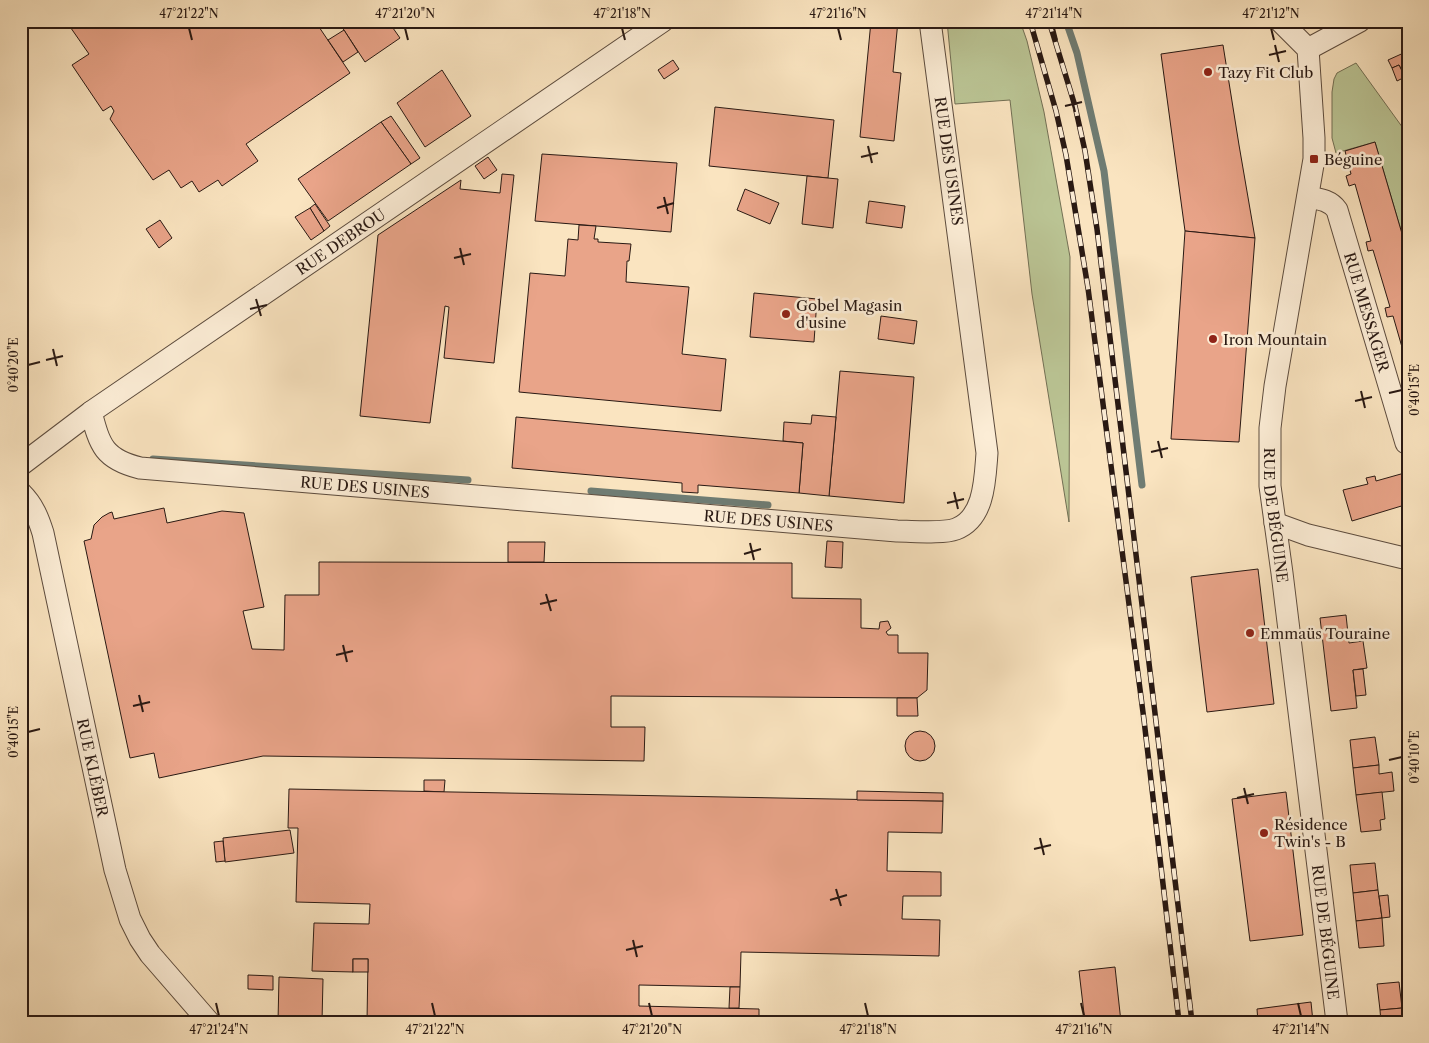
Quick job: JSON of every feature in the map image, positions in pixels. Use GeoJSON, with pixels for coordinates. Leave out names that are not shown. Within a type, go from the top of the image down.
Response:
{"type":"FeatureCollection","features":[{"type":"Feature","properties":{"kind":"street","name":"RUE DEBROU"},"geometry":{"type":"LineString","coordinates":[[21,465],[91,412],[663,21]]}},
{"type":"Feature","properties":{"kind":"street","name":"RUE DES USINES"},"geometry":{"type":"LineString","coordinates":[[91,412],[98,438],[103,448],[114,459],[140,468],[897,531],[934,532],[956,529],[972,518],[984,494],[988,453],[930,21]]}},
{"type":"Feature","properties":{"kind":"street"},"geometry":{"type":"LineString","coordinates":[[1280,21],[1308,49],[1360,21]]}},
{"type":"Feature","properties":{"kind":"street","name":"RUE DE BÉGUINE"},"geometry":{"type":"LineString","coordinates":[[1308,49],[1314,159],[1274,386],[1270,428],[1270,486],[1337,1022]]}},
{"type":"Feature","properties":{"kind":"street","name":"RUE MESSAGER"},"geometry":{"type":"LineString","coordinates":[[1308,197],[1327,201],[1333,204],[1337,210],[1406,443],[1408,442]]}},
{"type":"Feature","properties":{"kind":"street","name":"RUE KLÉBER"},"geometry":{"type":"LineString","coordinates":[[21,493],[29,500],[35,510],[43,533],[115,870],[130,919],[150,954],[209,1022]]}},
{"type":"Feature","properties":{"kind":"street"},"geometry":{"type":"LineString","coordinates":[[1275,523],[1308,535],[1408,559]]}},
{"type":"Feature","properties":{"kind":"green space"},"geometry":{"type":"Polygon","coordinates":[[[947,21],[1020,21],[1027,41],[1044,112],[1070,257],[1069,522],[1032,294],[1010,100],[955,104],[947,21]]]}},
{"type":"Feature","properties":{"kind":"green space"},"geometry":{"type":"Polygon","coordinates":[[[1356,63],[1408,135],[1408,254],[1375,142],[1336,153],[1332,138],[1332,92],[1334,79],[1337,73],[1356,63]]]}},
{"type":"Feature","properties":{"kind":"building"},"geometry":{"type":"Polygon","coordinates":[[[66,21],[315,21],[350,73],[246,144],[258,161],[222,186],[218,180],[199,192],[192,181],[181,188],[169,170],[153,180],[110,119],[114,111],[111,106],[103,111],[72,65],[89,54],[66,21]]]}},
{"type":"Feature","properties":{"kind":"building"},"geometry":{"type":"Polygon","coordinates":[[[338,21],[388,21],[400,38],[365,62],[338,21]]]}},
{"type":"Feature","properties":{"kind":"building"},"geometry":{"type":"Polygon","coordinates":[[[871,21],[898,21],[893,72],[901,73],[894,141],[860,137],[871,21]]]}},
{"type":"Feature","properties":{"kind":"building"},"geometry":{"type":"Polygon","coordinates":[[[344,30],[358,52],[343,62],[328,40],[344,30]]]}},
{"type":"Feature","properties":{"kind":"building"},"geometry":{"type":"Polygon","coordinates":[[[1223,45],[1255,238],[1185,231],[1161,54],[1223,45]]]}},
{"type":"Feature","properties":{"kind":"building"},"geometry":{"type":"Polygon","coordinates":[[[1408,51],[1408,76],[1405,77],[1399,65],[1392,68],[1388,60],[1408,51]]]}},
{"type":"Feature","properties":{"kind":"building"},"geometry":{"type":"Polygon","coordinates":[[[673,60],[679,69],[664,79],[658,70],[673,60]]]}},
{"type":"Feature","properties":{"kind":"building"},"geometry":{"type":"Polygon","coordinates":[[[1399,65],[1405,77],[1397,81],[1392,68],[1399,65]]]}},
{"type":"Feature","properties":{"kind":"building"},"geometry":{"type":"Polygon","coordinates":[[[442,70],[471,116],[425,147],[397,103],[442,70]]]}},
{"type":"Feature","properties":{"kind":"building"},"geometry":{"type":"Polygon","coordinates":[[[715,107],[834,120],[828,178],[709,166],[715,107]]]}},
{"type":"Feature","properties":{"kind":"building"},"geometry":{"type":"Polygon","coordinates":[[[391,116],[420,158],[411,164],[381,122],[391,116]]]}},
{"type":"Feature","properties":{"kind":"building"},"geometry":{"type":"Polygon","coordinates":[[[381,122],[411,164],[328,221],[298,179],[381,122]]]}},
{"type":"Feature","properties":{"kind":"building"},"geometry":{"type":"Polygon","coordinates":[[[1375,142],[1408,254],[1408,368],[1393,316],[1387,317],[1385,308],[1390,307],[1373,250],[1368,251],[1366,242],[1371,241],[1355,184],[1349,186],[1346,176],[1351,174],[1345,151],[1375,142]]]}},
{"type":"Feature","properties":{"kind":"building"},"geometry":{"type":"Polygon","coordinates":[[[542,154],[677,163],[671,232],[535,221],[542,154]]]}},
{"type":"Feature","properties":{"kind":"building"},"geometry":{"type":"Polygon","coordinates":[[[488,157],[497,170],[484,179],[475,166],[488,157]]]}},
{"type":"Feature","properties":{"kind":"building"},"geometry":{"type":"Polygon","coordinates":[[[502,174],[514,175],[494,363],[444,358],[449,307],[445,306],[430,423],[360,416],[378,235],[461,180],[460,189],[500,193],[502,174]]]}},
{"type":"Feature","properties":{"kind":"building"},"geometry":{"type":"Polygon","coordinates":[[[807,176],[838,179],[833,228],[802,224],[807,176]]]}},
{"type":"Feature","properties":{"kind":"building"},"geometry":{"type":"Polygon","coordinates":[[[745,189],[779,203],[770,224],[737,210],[745,189]]]}},
{"type":"Feature","properties":{"kind":"building"},"geometry":{"type":"Polygon","coordinates":[[[869,201],[905,206],[902,228],[866,223],[869,201]]]}},
{"type":"Feature","properties":{"kind":"building"},"geometry":{"type":"Polygon","coordinates":[[[315,204],[330,226],[324,231],[310,208],[315,204]]]}},
{"type":"Feature","properties":{"kind":"building"},"geometry":{"type":"Polygon","coordinates":[[[310,208],[324,231],[311,240],[295,217],[310,208]]]}},
{"type":"Feature","properties":{"kind":"building"},"geometry":{"type":"Polygon","coordinates":[[[160,220],[172,238],[159,248],[146,229],[160,220]]]}},
{"type":"Feature","properties":{"kind":"building"},"geometry":{"type":"Polygon","coordinates":[[[579,225],[596,226],[594,239],[598,239],[598,242],[631,244],[629,261],[627,261],[626,282],[689,287],[682,354],[726,359],[721,411],[519,392],[530,273],[565,276],[568,239],[578,240],[579,225]]]}},
{"type":"Feature","properties":{"kind":"building","name":"Iron Mountain"},"geometry":{"type":"Polygon","coordinates":[[[1185,231],[1255,238],[1239,442],[1171,439],[1185,231]]]}},
{"type":"Feature","properties":{"kind":"building"},"geometry":{"type":"Polygon","coordinates":[[[754,293],[817,299],[814,342],[750,337],[754,293]]]}},
{"type":"Feature","properties":{"kind":"building"},"geometry":{"type":"Polygon","coordinates":[[[881,316],[917,321],[914,344],[878,339],[881,316]]]}},
{"type":"Feature","properties":{"kind":"building"},"geometry":{"type":"Polygon","coordinates":[[[840,371],[914,377],[904,503],[829,496],[840,371]]]}},
{"type":"Feature","properties":{"kind":"building"},"geometry":{"type":"Polygon","coordinates":[[[812,415],[836,417],[829,496],[799,493],[803,443],[783,441],[784,422],[811,424],[812,415]]]}},
{"type":"Feature","properties":{"kind":"building"},"geometry":{"type":"Polygon","coordinates":[[[516,417],[803,443],[799,493],[698,485],[698,493],[682,492],[682,483],[512,468],[516,417]]]}},
{"type":"Feature","properties":{"kind":"building"},"geometry":{"type":"Polygon","coordinates":[[[1408,472],[1408,504],[1352,521],[1343,490],[1368,484],[1366,478],[1375,476],[1376,481],[1408,472]]]}},
{"type":"Feature","properties":{"kind":"building"},"geometry":{"type":"Polygon","coordinates":[[[164,508],[167,523],[222,511],[244,513],[264,607],[243,611],[252,649],[284,650],[285,595],[319,595],[319,562],[792,563],[792,598],[861,599],[861,628],[879,629],[880,622],[888,621],[891,628],[886,632],[888,635],[898,635],[898,653],[928,653],[927,690],[917,698],[611,696],[611,727],[645,727],[644,761],[263,756],[159,778],[154,753],[130,758],[84,541],[91,539],[94,525],[109,513],[112,512],[114,519],[164,508]]]}},
{"type":"Feature","properties":{"kind":"building"},"geometry":{"type":"Polygon","coordinates":[[[827,541],[843,542],[842,568],[825,567],[827,541]]]}},
{"type":"Feature","properties":{"kind":"building"},"geometry":{"type":"Polygon","coordinates":[[[508,542],[545,542],[544,562],[508,562],[508,542]]]}},
{"type":"Feature","properties":{"kind":"building"},"geometry":{"type":"Polygon","coordinates":[[[1258,569],[1274,704],[1207,712],[1191,577],[1258,569]]]}},
{"type":"Feature","properties":{"kind":"building"},"geometry":{"type":"Polygon","coordinates":[[[1346,615],[1349,643],[1363,641],[1367,668],[1353,670],[1357,708],[1331,711],[1320,618],[1346,615]]]}},
{"type":"Feature","properties":{"kind":"building"},"geometry":{"type":"Polygon","coordinates":[[[1363,669],[1366,695],[1356,696],[1353,670],[1363,669]]]}},
{"type":"Feature","properties":{"kind":"building"},"geometry":{"type":"Polygon","coordinates":[[[897,698],[917,698],[918,716],[897,716],[897,698]]]}},
{"type":"Feature","properties":{"kind":"building"},"geometry":{"type":"Polygon","coordinates":[[[920,731],[931,735],[935,746],[931,757],[920,761],[909,757],[905,746],[909,735],[920,731]]]}},
{"type":"Feature","properties":{"kind":"building"},"geometry":{"type":"Polygon","coordinates":[[[1375,737],[1379,765],[1353,768],[1350,740],[1375,737]]]}},
{"type":"Feature","properties":{"kind":"building"},"geometry":{"type":"Polygon","coordinates":[[[1379,765],[1379,774],[1392,772],[1394,791],[1356,795],[1353,768],[1379,765]]]}},
{"type":"Feature","properties":{"kind":"building"},"geometry":{"type":"Polygon","coordinates":[[[424,780],[445,780],[444,792],[424,791],[424,780]]]}},
{"type":"Feature","properties":{"kind":"building"},"geometry":{"type":"Polygon","coordinates":[[[289,789],[943,801],[942,833],[888,832],[887,871],[941,872],[941,896],[903,896],[902,919],[940,920],[939,956],[741,952],[740,987],[639,985],[639,1006],[759,1009],[759,1022],[367,1022],[368,959],[353,959],[353,972],[312,971],[314,923],[369,924],[370,904],[296,902],[298,828],[288,828],[289,789]]]}},
{"type":"Feature","properties":{"kind":"building"},"geometry":{"type":"Polygon","coordinates":[[[857,791],[943,793],[943,801],[857,800],[857,791]]]}},
{"type":"Feature","properties":{"kind":"building","name":"Résidence Twin's - B"},"geometry":{"type":"Polygon","coordinates":[[[1286,792],[1303,935],[1250,941],[1232,799],[1286,792]]]}},
{"type":"Feature","properties":{"kind":"building"},"geometry":{"type":"Polygon","coordinates":[[[1382,792],[1385,819],[1380,820],[1381,830],[1361,832],[1356,795],[1382,792]]]}},
{"type":"Feature","properties":{"kind":"building"},"geometry":{"type":"Polygon","coordinates":[[[290,830],[294,853],[225,862],[223,838],[290,830]]]}},
{"type":"Feature","properties":{"kind":"building"},"geometry":{"type":"Polygon","coordinates":[[[223,841],[225,861],[216,862],[214,842],[223,841]]]}},
{"type":"Feature","properties":{"kind":"building"},"geometry":{"type":"Polygon","coordinates":[[[1375,863],[1378,890],[1353,893],[1350,865],[1375,863]]]}},
{"type":"Feature","properties":{"kind":"building"},"geometry":{"type":"Polygon","coordinates":[[[1378,890],[1382,918],[1356,921],[1353,893],[1378,890]]]}},
{"type":"Feature","properties":{"kind":"building"},"geometry":{"type":"Polygon","coordinates":[[[1388,895],[1390,917],[1382,918],[1379,896],[1388,895]]]}},
{"type":"Feature","properties":{"kind":"building"},"geometry":{"type":"Polygon","coordinates":[[[1382,918],[1384,946],[1359,948],[1356,921],[1382,918]]]}},
{"type":"Feature","properties":{"kind":"building"},"geometry":{"type":"Polygon","coordinates":[[[353,959],[368,959],[368,972],[353,972],[353,959]]]}},
{"type":"Feature","properties":{"kind":"building"},"geometry":{"type":"Polygon","coordinates":[[[1115,967],[1121,1022],[1085,1022],[1079,971],[1115,967]]]}},
{"type":"Feature","properties":{"kind":"building"},"geometry":{"type":"Polygon","coordinates":[[[248,975],[273,976],[273,990],[248,989],[248,975]]]}},
{"type":"Feature","properties":{"kind":"building"},"geometry":{"type":"Polygon","coordinates":[[[279,977],[323,979],[322,1022],[278,1022],[279,977]]]}},
{"type":"Feature","properties":{"kind":"building"},"geometry":{"type":"Polygon","coordinates":[[[1399,982],[1402,1008],[1380,1010],[1377,984],[1399,982]]]}},
{"type":"Feature","properties":{"kind":"building"},"geometry":{"type":"Polygon","coordinates":[[[730,987],[740,987],[739,1008],[729,1008],[730,987]]]}},
{"type":"Feature","properties":{"kind":"building"},"geometry":{"type":"Polygon","coordinates":[[[1311,1002],[1313,1022],[1258,1022],[1257,1009],[1311,1002]]]}},
{"type":"Feature","properties":{"kind":"building"},"geometry":{"type":"Polygon","coordinates":[[[1402,1008],[1404,1022],[1381,1022],[1380,1010],[1402,1008]]]}},
{"type":"Feature","properties":{"kind":"waterway"},"geometry":{"type":"LineString","coordinates":[[1066,21],[1077,53],[1104,171],[1142,485]]}},
{"type":"Feature","properties":{"kind":"waterway"},"geometry":{"type":"LineString","coordinates":[[153,459],[468,480]]}},
{"type":"Feature","properties":{"kind":"waterway"},"geometry":{"type":"LineString","coordinates":[[591,491],[768,505]]}},
{"type":"Feature","properties":{"kind":"railway"},"geometry":{"type":"LineString","coordinates":[[1030,21],[1056,111],[1066,155],[1088,288],[1144,720],[1179,1022]]}},
{"type":"Feature","properties":{"kind":"railway"},"geometry":{"type":"LineString","coordinates":[[1049,21],[1075,106],[1085,151],[1097,229],[1192,1022]]}},
{"type":"Feature","properties":{"kind":"place","name":"Tazy Fit Club"},"geometry":{"type":"Point","coordinates":[1208,72]}},
{"type":"Feature","properties":{"kind":"place","name":"Béguine"},"geometry":{"type":"Point","coordinates":[1314,159]}},
{"type":"Feature","properties":{"kind":"place","name":"Gobel Magasin d'usine"},"geometry":{"type":"Point","coordinates":[786,314]}},
{"type":"Feature","properties":{"kind":"place","name":"Iron Mountain"},"geometry":{"type":"Point","coordinates":[1213,339]}},
{"type":"Feature","properties":{"kind":"place","name":"Emmaüs Touraine"},"geometry":{"type":"Point","coordinates":[1250,633]}},
{"type":"Feature","properties":{"kind":"place","name":"Résidence Twin's - B"},"geometry":{"type":"Point","coordinates":[1264,833]}}]}
